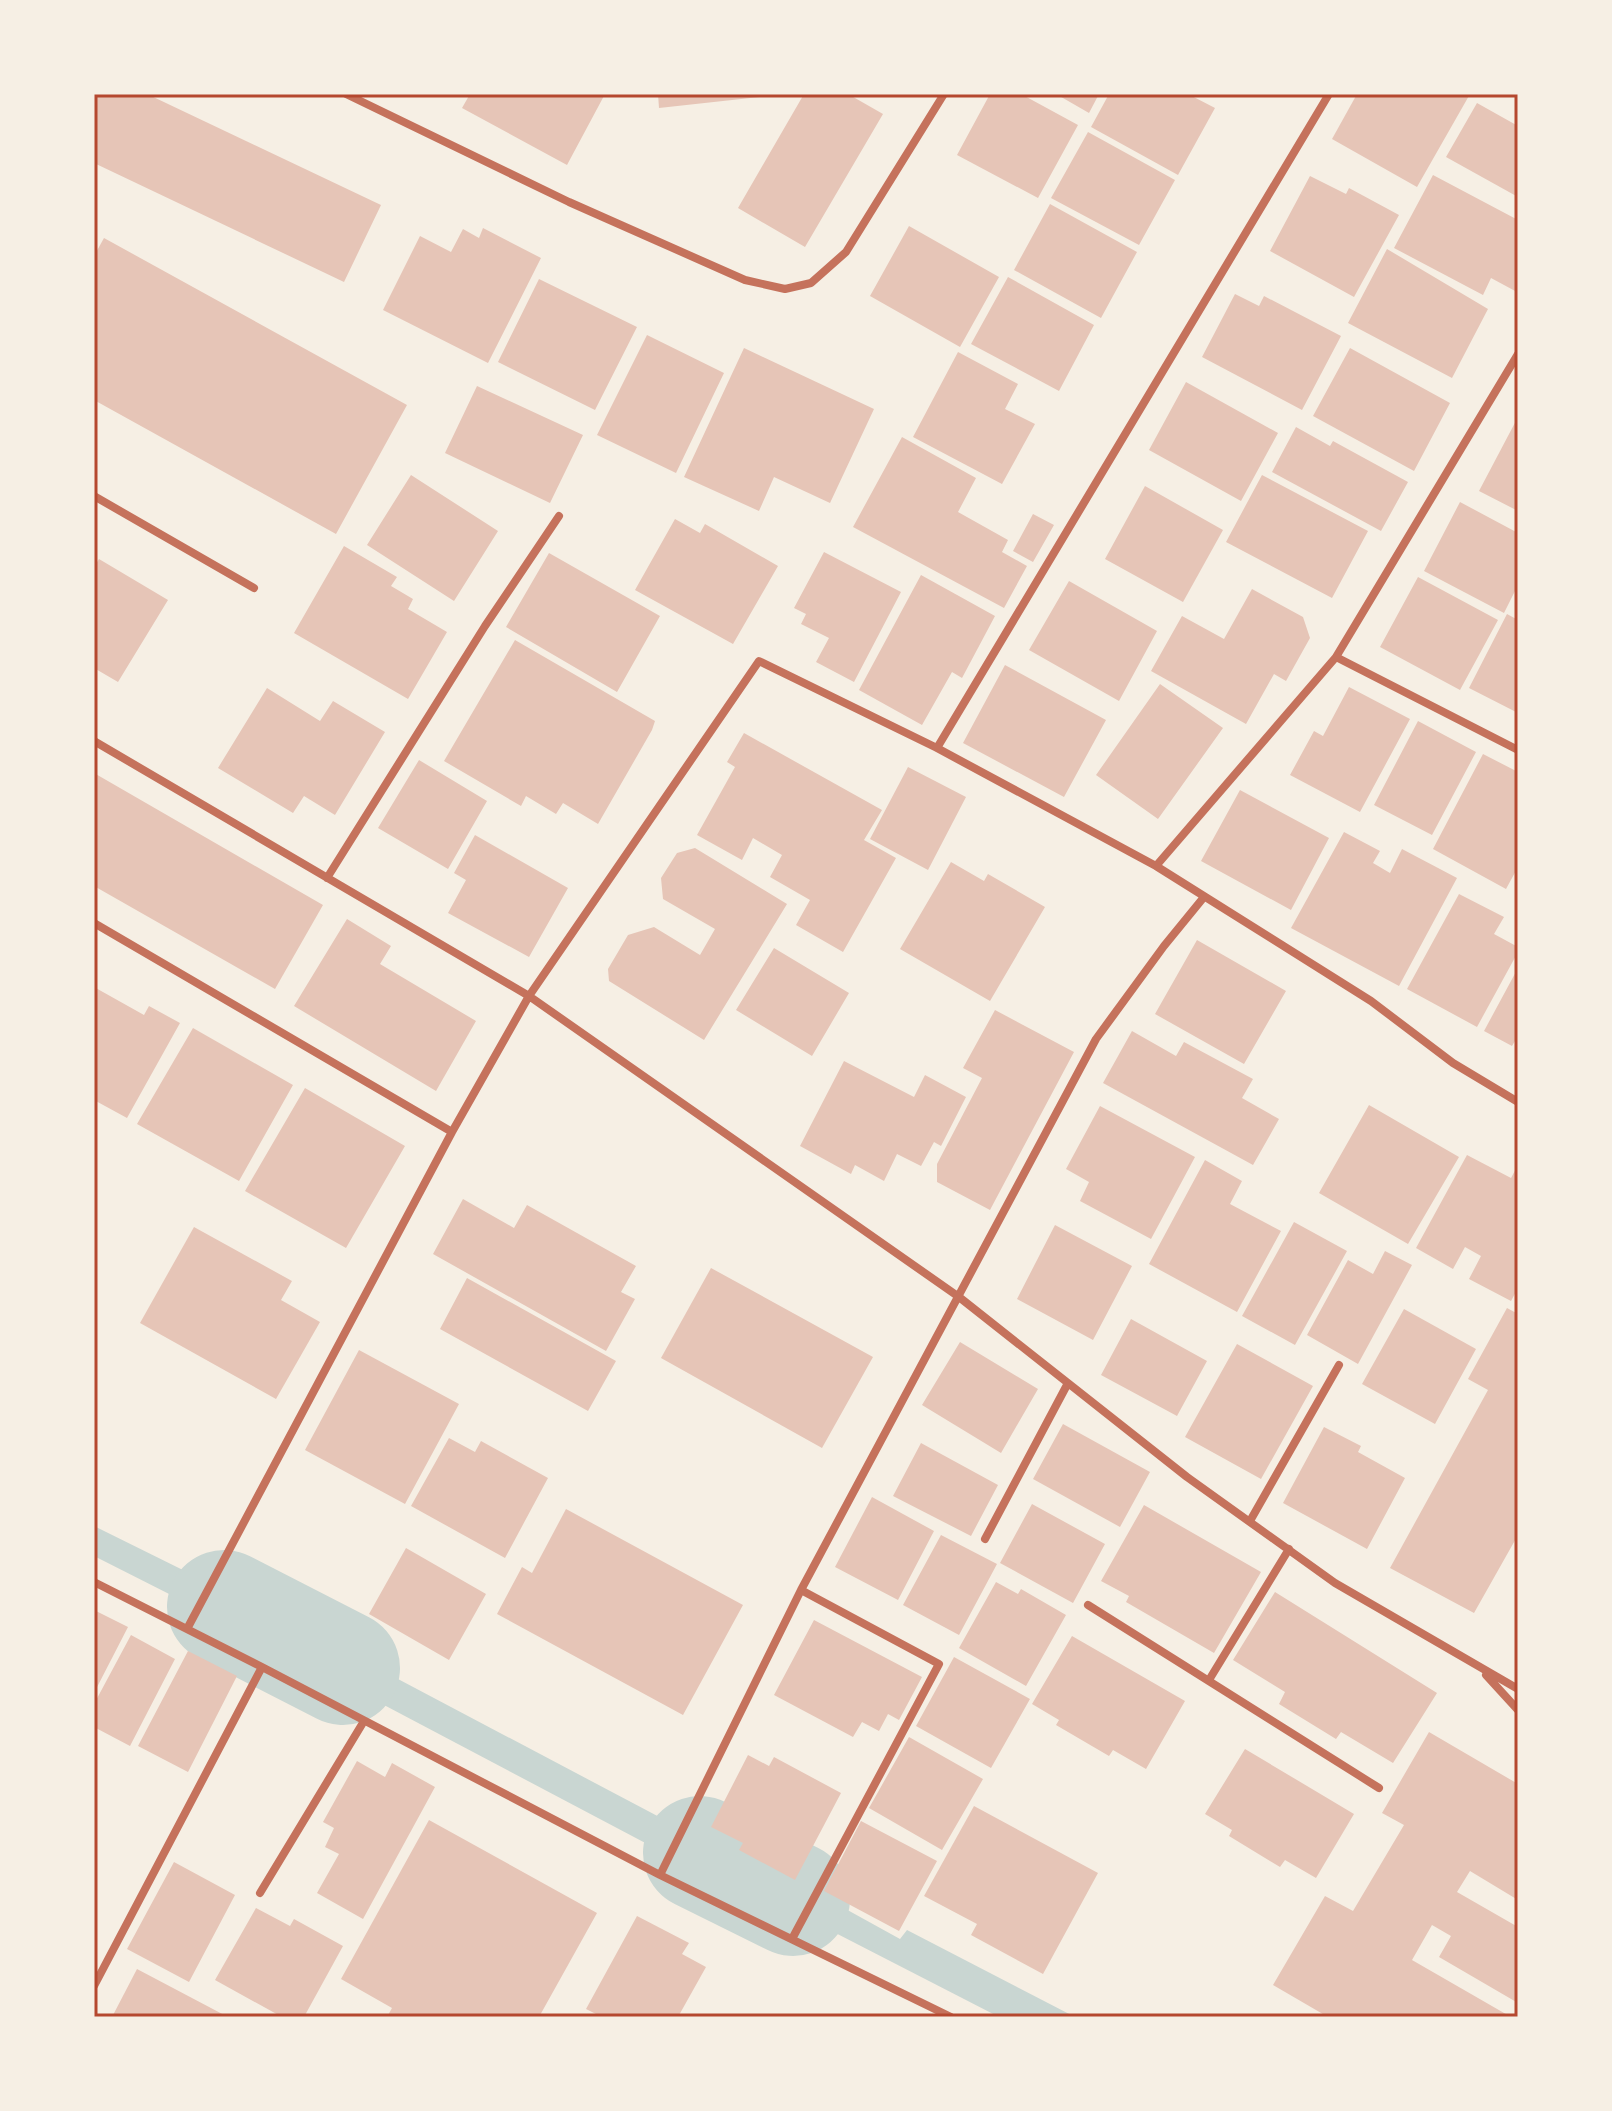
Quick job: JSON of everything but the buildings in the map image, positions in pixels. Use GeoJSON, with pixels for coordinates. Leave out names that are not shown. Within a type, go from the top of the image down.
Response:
{"type":"FeatureCollection","features":[{"type":"Feature","properties":{"kind":"street"},"geometry":{"type":"LineString","coordinates":[[346,94],[569,202],[745,280],[785,289],[811,283],[846,252],[944,94]]}},
{"type":"Feature","properties":{"kind":"street"},"geometry":{"type":"LineString","coordinates":[[937,748],[1329,94]]}},
{"type":"Feature","properties":{"kind":"street"},"geometry":{"type":"LineString","coordinates":[[1156,866],[1336,657],[1518,354]]}},
{"type":"Feature","properties":{"kind":"street"},"geometry":{"type":"LineString","coordinates":[[94,496],[254,588]]}},
{"type":"Feature","properties":{"kind":"street"},"geometry":{"type":"LineString","coordinates":[[327,878],[485,626],[559,516]]}},
{"type":"Feature","properties":{"kind":"street"},"geometry":{"type":"LineString","coordinates":[[1336,657],[1518,750]]}},
{"type":"Feature","properties":{"kind":"street"},"geometry":{"type":"LineString","coordinates":[[187,1629],[452,1132],[529,996],[759,661],[937,748],[1156,866],[1359,993],[1453,1063],[1518,1102]]}},
{"type":"Feature","properties":{"kind":"street"},"geometry":{"type":"LineString","coordinates":[[94,741],[529,996],[959,1297],[1187,1477],[1335,1583],[1518,1689]]}},
{"type":"Feature","properties":{"kind":"street"},"geometry":{"type":"LineString","coordinates":[[660,1875],[801,1590],[1096,1039],[1204,897]]}},
{"type":"Feature","properties":{"kind":"street"},"geometry":{"type":"LineString","coordinates":[[94,923],[452,1132]]}},
{"type":"Feature","properties":{"kind":"street"},"geometry":{"type":"LineString","coordinates":[[1250,1521],[1339,1365]]}},
{"type":"Feature","properties":{"kind":"street"},"geometry":{"type":"LineString","coordinates":[[985,1539],[1068,1383]]}},
{"type":"Feature","properties":{"kind":"street"},"geometry":{"type":"LineString","coordinates":[[1209,1680],[1289,1549]]}},
{"type":"Feature","properties":{"kind":"street"},"geometry":{"type":"LineString","coordinates":[[94,1582],[660,1875],[951,2017]]}},
{"type":"Feature","properties":{"kind":"street"},"geometry":{"type":"LineString","coordinates":[[792,1939],[939,1664],[801,1590]]}},
{"type":"Feature","properties":{"kind":"street"},"geometry":{"type":"LineString","coordinates":[[1088,1605],[1379,1788]]}},
{"type":"Feature","properties":{"kind":"street"},"geometry":{"type":"LineString","coordinates":[[94,1986],[262,1667]]}},
{"type":"Feature","properties":{"kind":"street"},"geometry":{"type":"LineString","coordinates":[[1481,1669],[1518,1710]]}},
{"type":"Feature","properties":{"kind":"street"},"geometry":{"type":"LineString","coordinates":[[260,1893],[364,1721]]}},
{"type":"Feature","properties":{"kind":"shaded area"},"geometry":{"type":"Polygon","coordinates":[[[94,1526],[193,1575],[181,1600],[94,1556],[94,1526]]]}},
{"type":"Feature","properties":{"kind":"shaded area"},"geometry":{"type":"Polygon","coordinates":[[[398,1679],[665,1820],[651,1846],[384,1705],[398,1679]]]}},
{"type":"Feature","properties":{"kind":"shaded area"},"geometry":{"type":"Polygon","coordinates":[[[833,1902],[900,1939],[907,1930],[1075,2017],[999,2017],[820,1925],[824,1913],[833,1902]]]}},
{"type":"Feature","properties":{"kind":"waterway"},"geometry":{"type":"LineString","coordinates":[[224,1607],[343,1668]]}},
{"type":"Feature","properties":{"kind":"waterway"},"geometry":{"type":"LineString","coordinates":[[700,1853],[793,1899]]}}]}
